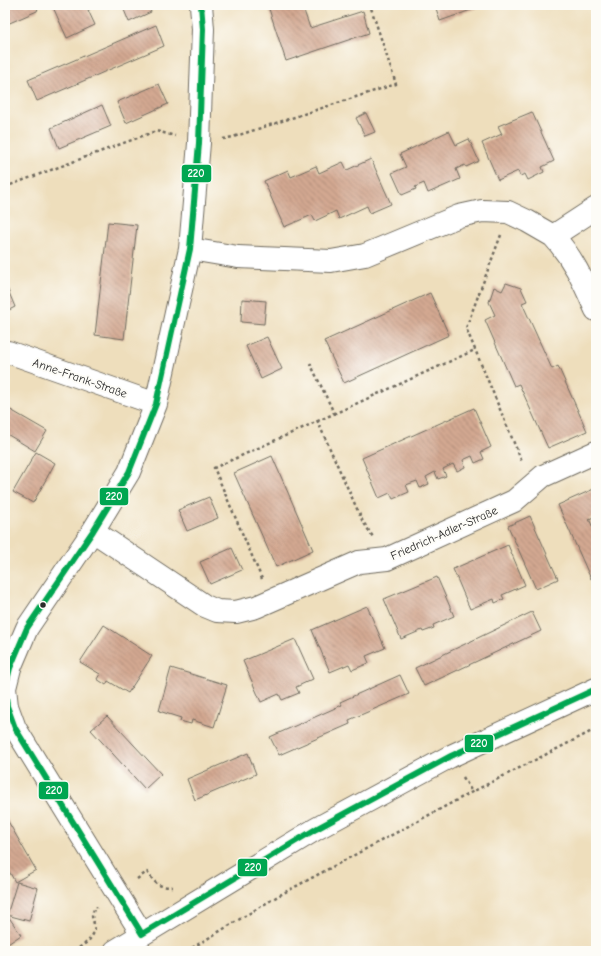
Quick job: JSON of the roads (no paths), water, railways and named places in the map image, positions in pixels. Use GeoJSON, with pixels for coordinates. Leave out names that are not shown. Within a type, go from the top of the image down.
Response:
{"type":"FeatureCollection","features":[{"type":"Feature","properties":{"kind":"street"},"geometry":{"type":"LineString","coordinates":[[142,934],[15,728],[8,706],[5,688],[10,668],[27,628],[94,531],[129,472],[156,404],[190,249],[199,143],[203,30],[201,5]]}},
{"type":"Feature","properties":{"kind":"street"},"geometry":{"type":"LineString","coordinates":[[554,236],[596,208]]}},
{"type":"Feature","properties":{"kind":"street"},"geometry":{"type":"LineString","coordinates":[[190,249],[238,257],[331,261],[365,255],[459,216],[482,211],[508,212],[554,236],[577,268],[596,310]]}},
{"type":"Feature","properties":{"kind":"street","name":"Anne-Frank-Straße"},"geometry":{"type":"LineString","coordinates":[[5,354],[8,352],[156,404]]}},
{"type":"Feature","properties":{"kind":"street","name":"Friedrich-Adler-Straße"},"geometry":{"type":"LineString","coordinates":[[94,531],[205,606],[217,611],[236,612],[256,607],[359,562],[387,559],[514,501],[543,476],[596,452]]}},
{"type":"Feature","properties":{"kind":"street"},"geometry":{"type":"LineString","coordinates":[[115,951],[316,829],[451,756],[596,689]]}}]}
